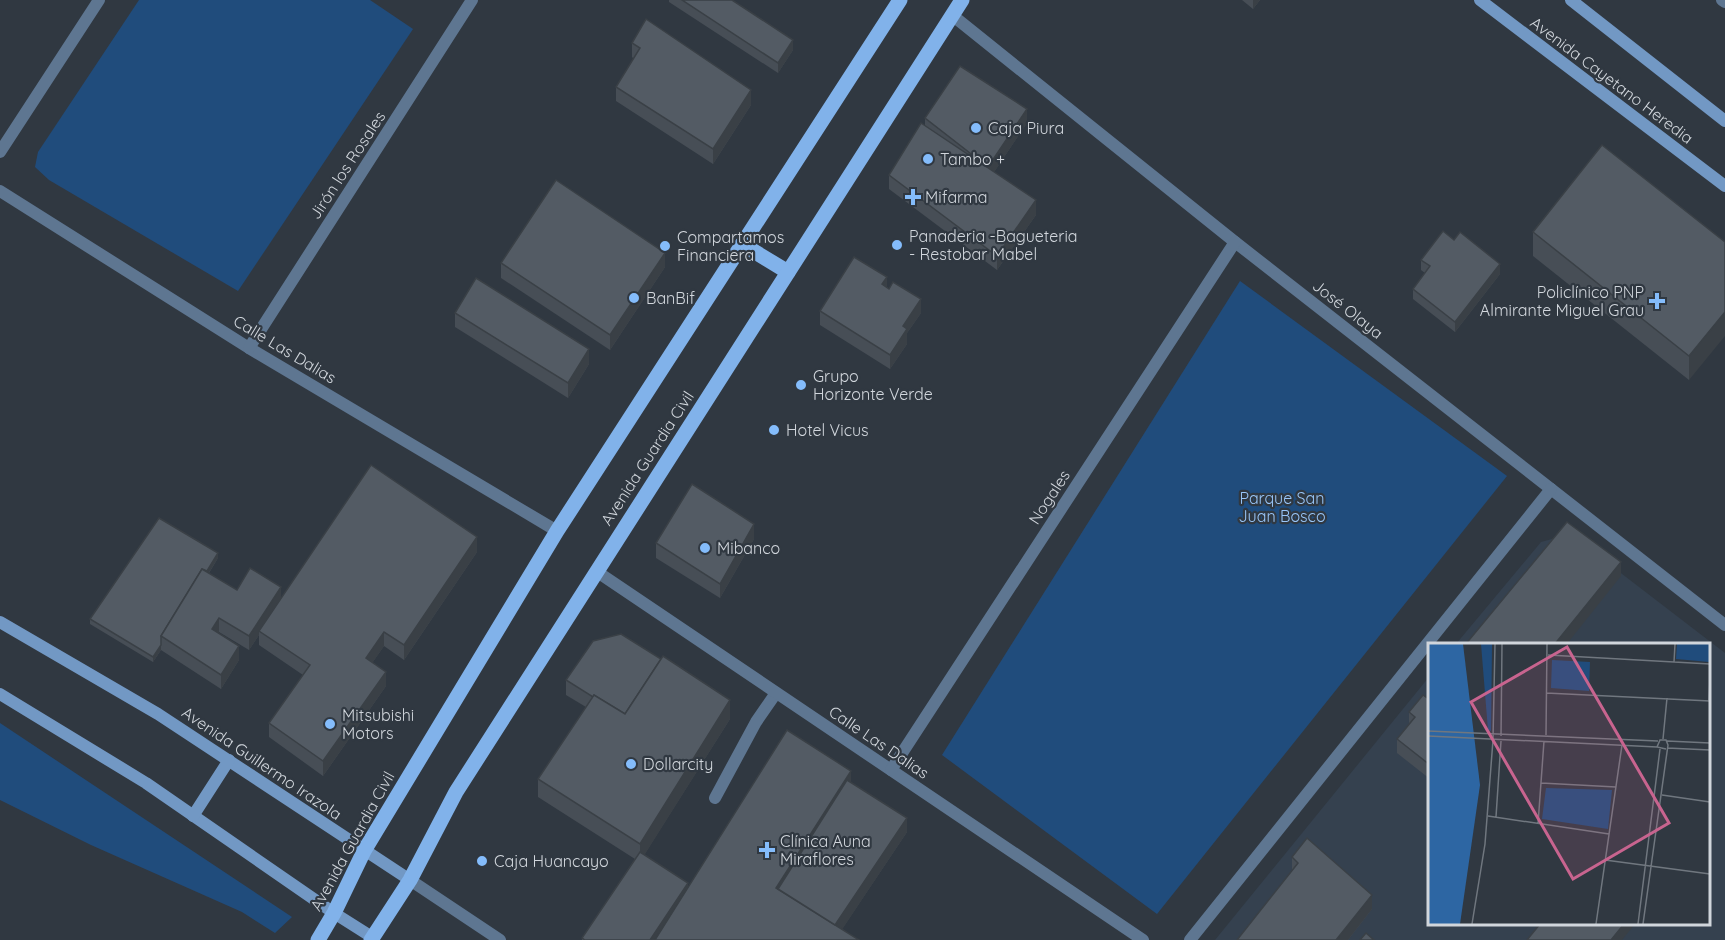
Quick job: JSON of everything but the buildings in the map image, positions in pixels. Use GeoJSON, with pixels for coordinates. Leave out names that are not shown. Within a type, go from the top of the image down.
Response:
{"type":"FeatureCollection","features":[{"type":"Feature","properties":{"kind":"main road","name":"Avenida Guardia Civil"},"geometry":{"type":"LineString","coordinates":[[318,940],[334,913],[364,851],[557,531],[900,0]]}},
{"type":"Feature","properties":{"kind":"main road","name":"Avenida Guardia Civil"},"geometry":{"type":"LineString","coordinates":[[373,939],[410,880],[456,792],[962,0]]}},
{"type":"Feature","properties":{"kind":"main road","name":"Avenida Cayetano Heredia"},"geometry":{"type":"LineString","coordinates":[[1480,0],[1725,186]]}},
{"type":"Feature","properties":{"kind":"main road"},"geometry":{"type":"LineString","coordinates":[[1571,0],[1725,121]]}},
{"type":"Feature","properties":{"kind":"main road"},"geometry":{"type":"LineString","coordinates":[[742,244],[788,272]]}},
{"type":"Feature","properties":{"kind":"main road","name":"Avenida Guillermo Irazola"},"geometry":{"type":"LineString","coordinates":[[0,622],[158,714],[410,880]]}},
{"type":"Feature","properties":{"kind":"main road"},"geometry":{"type":"LineString","coordinates":[[0,694],[146,783],[373,939]]}},
{"type":"Feature","properties":{"kind":"main road"},"geometry":{"type":"LineString","coordinates":[[193,816],[228,760]]}},
{"type":"Feature","properties":{"kind":"street"},"geometry":{"type":"LineString","coordinates":[[0,152],[99,0]]}},
{"type":"Feature","properties":{"kind":"street","name":"Jirón los Rosales"},"geometry":{"type":"LineString","coordinates":[[249,348],[472,0]]}},
{"type":"Feature","properties":{"kind":"street","name":"José Olaya"},"geometry":{"type":"LineString","coordinates":[[952,15],[1235,242],[1724,623]]}},
{"type":"Feature","properties":{"kind":"street","name":"Calle Las Dalias"},"geometry":{"type":"LineString","coordinates":[[0,191],[249,348],[557,531]]}},
{"type":"Feature","properties":{"kind":"street","name":"Nogales"},"geometry":{"type":"LineString","coordinates":[[891,770],[1235,242]]}},
{"type":"Feature","properties":{"kind":"street"},"geometry":{"type":"LineString","coordinates":[[1190,940],[1551,489]]}},
{"type":"Feature","properties":{"kind":"street","name":"Calle Las Dalias"},"geometry":{"type":"LineString","coordinates":[[596,571],[1143,940]]}},
{"type":"Feature","properties":{"kind":"street"},"geometry":{"type":"LineString","coordinates":[[715,798],[756,722],[776,693]]}},
{"type":"Feature","properties":{"kind":"street","name":"Avenida Guillermo Irazola"},"geometry":{"type":"LineString","coordinates":[[410,880],[500,940]]}},
{"type":"Feature","properties":{"kind":"shaded area"},"geometry":{"type":"Polygon","coordinates":[[[1570,534],[1725,653],[1725,940],[1215,940],[1428,678],[1428,925],[1710,925],[1710,643],[1457,643],[1541,542],[1570,534]]]}},
{"type":"Feature","properties":{"kind":"green space"},"geometry":{"type":"Polygon","coordinates":[[[139,0],[370,0],[413,29],[238,291],[49,180],[35,167],[38,152],[139,0]]]}},
{"type":"Feature","properties":{"kind":"green space","name":"Parque San Juan Bosco"},"geometry":{"type":"Polygon","coordinates":[[[1240,281],[1507,476],[1157,914],[942,755],[1240,281]]]}},
{"type":"Feature","properties":{"kind":"green space"},"geometry":{"type":"Polygon","coordinates":[[[0,723],[292,917],[275,933],[242,912],[91,845],[0,800],[0,723]]]}},
{"type":"Feature","properties":{"kind":"place","name":"Caja Piura"},"geometry":{"type":"Point","coordinates":[976,128]}},
{"type":"Feature","properties":{"kind":"place","name":"Tambo +"},"geometry":{"type":"Point","coordinates":[928,159]}},
{"type":"Feature","properties":{"kind":"place","name":"Mifarma"},"geometry":{"type":"Point","coordinates":[913,197]}},
{"type":"Feature","properties":{"kind":"place","name":"Panaderia -Bagueteria - Restobar Mabel"},"geometry":{"type":"Point","coordinates":[897,245]}},
{"type":"Feature","properties":{"kind":"place","name":"Compartamos Financiera"},"geometry":{"type":"Point","coordinates":[665,246]}},
{"type":"Feature","properties":{"kind":"place","name":"BanBif"},"geometry":{"type":"Point","coordinates":[634,298]}},
{"type":"Feature","properties":{"kind":"place","name":"Policlínico PNP Almirante Miguel Grau"},"geometry":{"type":"Point","coordinates":[1657,301]}},
{"type":"Feature","properties":{"kind":"place","name":"Grupo Horizonte Verde"},"geometry":{"type":"Point","coordinates":[801,385]}},
{"type":"Feature","properties":{"kind":"place","name":"Hotel Vicus"},"geometry":{"type":"Point","coordinates":[774,430]}},
{"type":"Feature","properties":{"kind":"place","name":"Mibanco"},"geometry":{"type":"Point","coordinates":[705,548]}},
{"type":"Feature","properties":{"kind":"place","name":"Mitsubishi Motors"},"geometry":{"type":"Point","coordinates":[330,724]}},
{"type":"Feature","properties":{"kind":"place","name":"Dollarcity"},"geometry":{"type":"Point","coordinates":[631,764]}},
{"type":"Feature","properties":{"kind":"place","name":"Clínica Auna Miraflores"},"geometry":{"type":"Point","coordinates":[767,850]}},
{"type":"Feature","properties":{"kind":"place","name":"Caja Huancayo"},"geometry":{"type":"Point","coordinates":[482,861]}}]}
